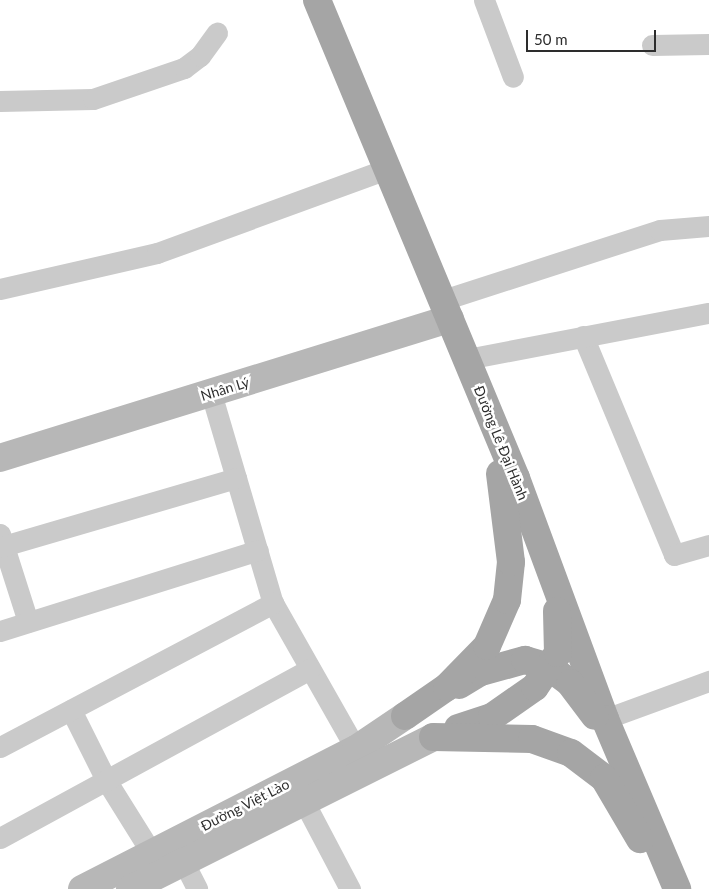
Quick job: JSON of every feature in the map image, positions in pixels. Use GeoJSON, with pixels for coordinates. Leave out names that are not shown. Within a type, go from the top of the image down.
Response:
{"type":"FeatureCollection","features":[{"type":"Feature","properties":{"kind":"main road","name":"Đường Lê Đại Hành"},"geometry":{"type":"LineString","coordinates":[[317,0],[482,395],[605,719],[677,889]]}},
{"type":"Feature","properties":{"kind":"main road","name":"Nhân Lý"},"geometry":{"type":"LineString","coordinates":[[0,458],[211,393],[447,310]]}},
{"type":"Feature","properties":{"kind":"main road"},"geometry":{"type":"LineString","coordinates":[[405,716],[447,687],[488,646],[507,600],[511,562],[506,499],[482,395]]}},
{"type":"Feature","properties":{"kind":"main road"},"geometry":{"type":"LineString","coordinates":[[432,737],[492,717],[535,687],[558,653],[560,624],[548,567]]}},
{"type":"Feature","properties":{"kind":"main road"},"geometry":{"type":"LineString","coordinates":[[405,716],[482,672],[525,660],[548,667],[570,682],[593,713],[630,778]]}},
{"type":"Feature","properties":{"kind":"main road","name":"Đường Việt Lào"},"geometry":{"type":"LineString","coordinates":[[82,889],[151,852],[356,749],[405,716]]}},
{"type":"Feature","properties":{"kind":"main road"},"geometry":{"type":"LineString","coordinates":[[432,737],[532,739],[571,753],[604,778],[668,889]]}},
{"type":"Feature","properties":{"kind":"main road","name":"Đường Việt Lào"},"geometry":{"type":"LineString","coordinates":[[130,889],[302,798],[432,737]]}},
{"type":"Feature","properties":{"kind":"street"},"geometry":{"type":"LineString","coordinates":[[484,0],[513,78]]}},
{"type":"Feature","properties":{"kind":"street"},"geometry":{"type":"LineString","coordinates":[[0,101],[72,102],[140,84],[191,64],[217,33]]}},
{"type":"Feature","properties":{"kind":"street"},"geometry":{"type":"LineString","coordinates":[[652,45],[709,44]]}},
{"type":"Feature","properties":{"kind":"street"},"geometry":{"type":"LineString","coordinates":[[0,289],[157,253],[387,169]]}},
{"type":"Feature","properties":{"kind":"street"},"geometry":{"type":"LineString","coordinates":[[447,310],[660,230],[709,226]]}},
{"type":"Feature","properties":{"kind":"street"},"geometry":{"type":"LineString","coordinates":[[467,359],[709,313]]}},
{"type":"Feature","properties":{"kind":"street"},"geometry":{"type":"LineString","coordinates":[[583,336],[674,555],[709,545]]}},
{"type":"Feature","properties":{"kind":"street"},"geometry":{"type":"LineString","coordinates":[[211,393],[273,603],[356,749]]}},
{"type":"Feature","properties":{"kind":"street"},"geometry":{"type":"LineString","coordinates":[[28,622],[1,542],[236,478]]}},
{"type":"Feature","properties":{"kind":"street"},"geometry":{"type":"LineString","coordinates":[[0,631],[258,550]]}},
{"type":"Feature","properties":{"kind":"street"},"geometry":{"type":"LineString","coordinates":[[0,747],[273,603]]}},
{"type":"Feature","properties":{"kind":"street"},"geometry":{"type":"LineString","coordinates":[[0,838],[310,669]]}},
{"type":"Feature","properties":{"kind":"street"},"geometry":{"type":"LineString","coordinates":[[605,719],[709,681]]}},
{"type":"Feature","properties":{"kind":"street"},"geometry":{"type":"LineString","coordinates":[[71,710],[106,780],[151,852]]}},
{"type":"Feature","properties":{"kind":"street"},"geometry":{"type":"LineString","coordinates":[[302,798],[350,889]]}},
{"type":"Feature","properties":{"kind":"street"},"geometry":{"type":"LineString","coordinates":[[183,861],[198,889]]}}]}
